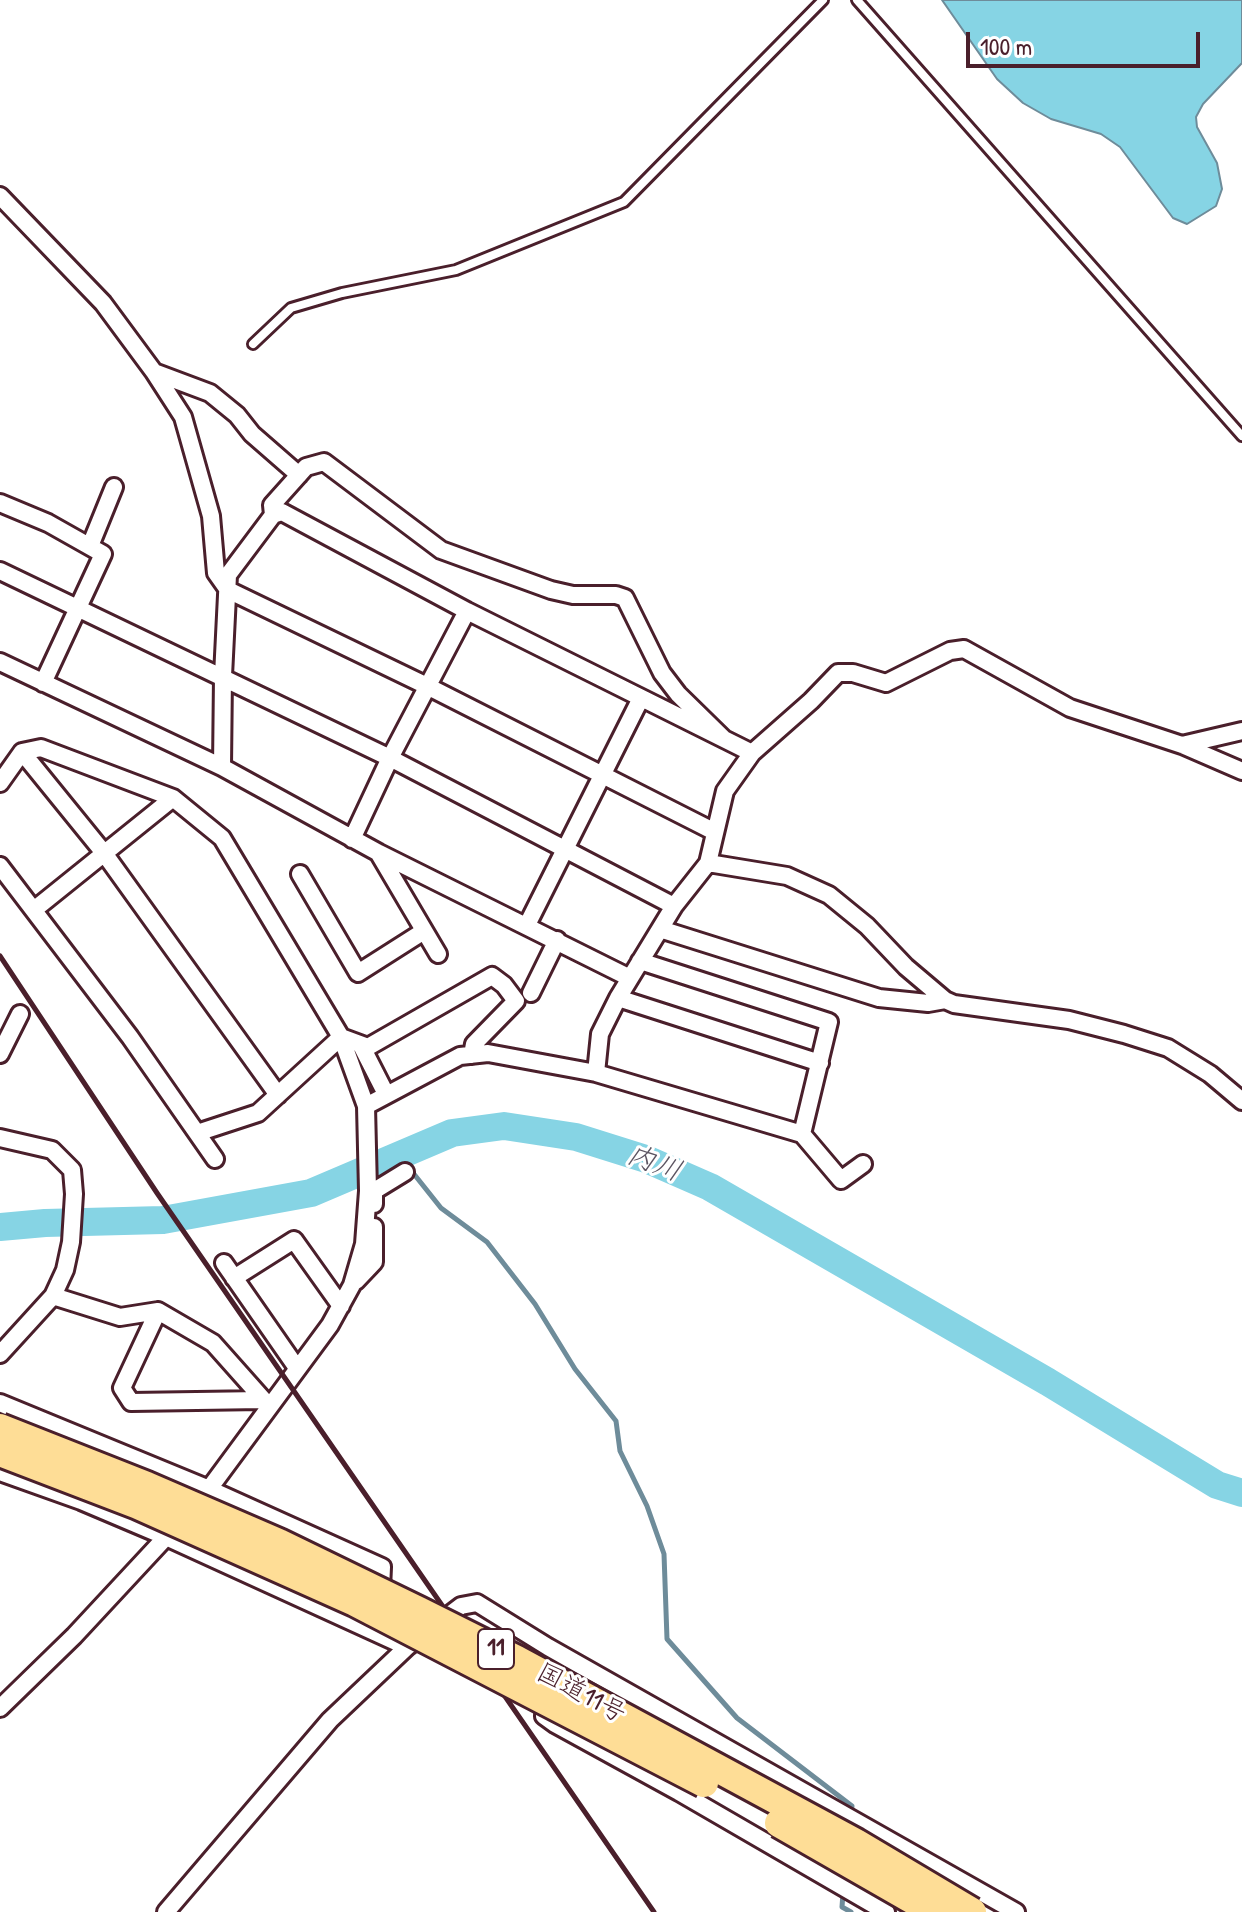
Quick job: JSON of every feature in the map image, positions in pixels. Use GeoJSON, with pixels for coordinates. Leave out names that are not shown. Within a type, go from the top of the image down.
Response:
{"type":"FeatureCollection","features":[{"type":"Feature","properties":{"kind":"highway","name":"国道11号"},"geometry":{"type":"LineString","coordinates":[[0,1428],[279,1543],[419,1611],[517,1660],[842,1836],[972,1912]]}},
{"type":"Feature","properties":{"kind":"highway","name":"国道11号"},"geometry":{"type":"LineString","coordinates":[[0,1452],[138,1505],[355,1602],[537,1694],[772,1819],[935,1912]]}},
{"type":"Feature","properties":{"kind":"street"},"geometry":{"type":"LineString","coordinates":[[0,196],[103,303],[183,417],[211,516],[216,573],[228,590],[427,686],[715,832]]}},
{"type":"Feature","properties":{"kind":"street"},"geometry":{"type":"LineString","coordinates":[[154,372],[210,393],[299,475]]}},
{"type":"Feature","properties":{"kind":"street"},"geometry":{"type":"LineString","coordinates":[[273,515],[272,505],[306,467],[324,462],[441,550],[551,590],[573,595],[616,595],[625,598],[662,673],[678,694],[724,739]]}},
{"type":"Feature","properties":{"kind":"street"},"geometry":{"type":"LineString","coordinates":[[90,546],[114,487]]}},
{"type":"Feature","properties":{"kind":"street"},"geometry":{"type":"LineString","coordinates":[[0,503],[48,523],[103,554],[43,683]]}},
{"type":"Feature","properties":{"kind":"street"},"geometry":{"type":"LineString","coordinates":[[222,767],[228,575],[273,515],[282,512],[467,611],[752,753]]}},
{"type":"Feature","properties":{"kind":"street"},"geometry":{"type":"LineString","coordinates":[[0,571],[390,758],[674,906]]}},
{"type":"Feature","properties":{"kind":"street"},"geometry":{"type":"LineString","coordinates":[[352,839],[390,758],[467,611]]}},
{"type":"Feature","properties":{"kind":"street"},"geometry":{"type":"LineString","coordinates":[[596,1073],[600,1034],[618,998],[674,906],[708,863],[725,791],[752,753],[838,673],[853,673],[886,683],[950,651],[964,649],[1070,708],[1182,745],[1242,771]]}},
{"type":"Feature","properties":{"kind":"street"},"geometry":{"type":"LineString","coordinates":[[0,662],[222,767],[379,853],[630,978]]}},
{"type":"Feature","properties":{"kind":"street"},"geometry":{"type":"LineString","coordinates":[[527,925],[641,698]]}},
{"type":"Feature","properties":{"kind":"street"},"geometry":{"type":"LineString","coordinates":[[1182,745],[1242,731]]}},
{"type":"Feature","properties":{"kind":"street"},"geometry":{"type":"LineString","coordinates":[[0,783],[22,752],[41,748],[173,798],[222,838],[341,1037],[366,1106],[368,1191],[364,1244],[352,1285],[330,1325],[265,1403],[209,1489]]}},
{"type":"Feature","properties":{"kind":"street"},"geometry":{"type":"LineString","coordinates":[[22,752],[104,853],[278,1095]]}},
{"type":"Feature","properties":{"kind":"street"},"geometry":{"type":"LineString","coordinates":[[35,909],[173,798]]}},
{"type":"Feature","properties":{"kind":"street"},"geometry":{"type":"LineString","coordinates":[[379,853],[438,954]]}},
{"type":"Feature","properties":{"kind":"street"},"geometry":{"type":"LineString","coordinates":[[708,863],[787,876],[829,895],[945,1000],[982,1009],[1069,1020],[1168,1048],[1210,1074],[1242,1101]]}},
{"type":"Feature","properties":{"kind":"street"},"geometry":{"type":"LineString","coordinates":[[0,866],[35,909],[215,1159]]}},
{"type":"Feature","properties":{"kind":"street"},"geometry":{"type":"LineString","coordinates":[[300,874],[358,973],[424,931]]}},
{"type":"Feature","properties":{"kind":"street"},"geometry":{"type":"LineString","coordinates":[[660,929],[879,998],[928,1003],[945,1000]]}},
{"type":"Feature","properties":{"kind":"street"},"geometry":{"type":"LineString","coordinates":[[531,993],[557,940]]}},
{"type":"Feature","properties":{"kind":"street"},"geometry":{"type":"LineString","coordinates":[[640,961],[829,1022],[802,1134]]}},
{"type":"Feature","properties":{"kind":"street"},"geometry":{"type":"LineString","coordinates":[[341,1037],[368,1047],[492,976],[504,985],[516,1001],[474,1044],[472,1055]]}},
{"type":"Feature","properties":{"kind":"street"},"geometry":{"type":"LineString","coordinates":[[618,998],[820,1063]]}},
{"type":"Feature","properties":{"kind":"street"},"geometry":{"type":"LineString","coordinates":[[0,1054],[20,1014]]}},
{"type":"Feature","properties":{"kind":"street"},"geometry":{"type":"LineString","coordinates":[[197,1133],[258,1113],[341,1037]]}},
{"type":"Feature","properties":{"kind":"street"},"geometry":{"type":"LineString","coordinates":[[361,1045],[386,1094]]}},
{"type":"Feature","properties":{"kind":"street"},"geometry":{"type":"LineString","coordinates":[[366,1106],[460,1056],[488,1053],[596,1073],[802,1134],[841,1180],[863,1164]]}},
{"type":"Feature","properties":{"kind":"street"},"geometry":{"type":"LineString","coordinates":[[0,1138],[52,1150],[72,1170],[74,1194],[71,1242],[65,1270],[53,1296],[0,1354]]}},
{"type":"Feature","properties":{"kind":"street"},"geometry":{"type":"LineString","coordinates":[[352,1285],[374,1262],[374,1191],[405,1172]]}},
{"type":"Feature","properties":{"kind":"street"},"geometry":{"type":"LineString","coordinates":[[234,1278],[294,1240],[341,1306]]}},
{"type":"Feature","properties":{"kind":"street"},"geometry":{"type":"LineString","coordinates":[[224,1263],[297,1368]]}},
{"type":"Feature","properties":{"kind":"street"},"geometry":{"type":"LineString","coordinates":[[53,1296],[120,1317],[158,1311],[213,1343],[265,1403]]}},
{"type":"Feature","properties":{"kind":"street"},"geometry":{"type":"LineString","coordinates":[[158,1311],[122,1388],[131,1402],[265,1403]]}},
{"type":"Feature","properties":{"kind":"street"},"geometry":{"type":"LineString","coordinates":[[0,1403],[209,1489],[382,1567],[379,1633]]}},
{"type":"Feature","properties":{"kind":"street"},"geometry":{"type":"LineString","coordinates":[[0,1472],[81,1501],[166,1537],[407,1647]]}},
{"type":"Feature","properties":{"kind":"street"},"geometry":{"type":"LineString","coordinates":[[0,1708],[74,1636],[166,1537]]}},
{"type":"Feature","properties":{"kind":"street"},"geometry":{"type":"LineString","coordinates":[[166,1912],[330,1720],[407,1647],[461,1606],[477,1603],[548,1647],[1016,1912]]}},
{"type":"Feature","properties":{"kind":"street"},"geometry":{"type":"LineString","coordinates":[[548,1647],[544,1716],[886,1912]]}},
{"type":"Feature","properties":{"kind":"lane"},"geometry":{"type":"LineString","coordinates":[[253,344],[291,308],[342,293],[456,270],[624,202],[823,0]]}},
{"type":"Feature","properties":{"kind":"lane"},"geometry":{"type":"LineString","coordinates":[[857,0],[1242,436]]}},
{"type":"Feature","properties":{"kind":"water"},"geometry":{"type":"Polygon","coordinates":[[[942,0],[1242,0],[1242,63],[1203,104],[1196,117],[1197,127],[1217,163],[1222,189],[1216,206],[1187,224],[1173,218],[1120,147],[1101,134],[1051,119],[1023,103],[997,79],[942,0]]]}},
{"type":"Feature","properties":{"kind":"waterway","name":"内川"},"geometry":{"type":"LineString","coordinates":[[0,1227],[163,1220],[311,1193],[452,1133],[504,1126],[576,1137],[646,1159],[710,1187],[1048,1382],[1217,1485],[1242,1493]]}},
{"type":"Feature","properties":{"kind":"waterway"},"geometry":{"type":"LineString","coordinates":[[398,1154],[441,1208],[487,1242],[535,1304],[575,1369],[616,1421],[620,1451],[647,1506],[664,1554],[667,1639],[737,1718],[852,1806],[851,1816]]}},
{"type":"Feature","properties":{"kind":"waterway"},"geometry":{"type":"LineString","coordinates":[[843,1893],[842,1907],[851,1912]]}},
{"type":"Feature","properties":{"kind":"railway"},"geometry":{"type":"LineString","coordinates":[[0,956],[157,1193],[654,1912]]}}]}
